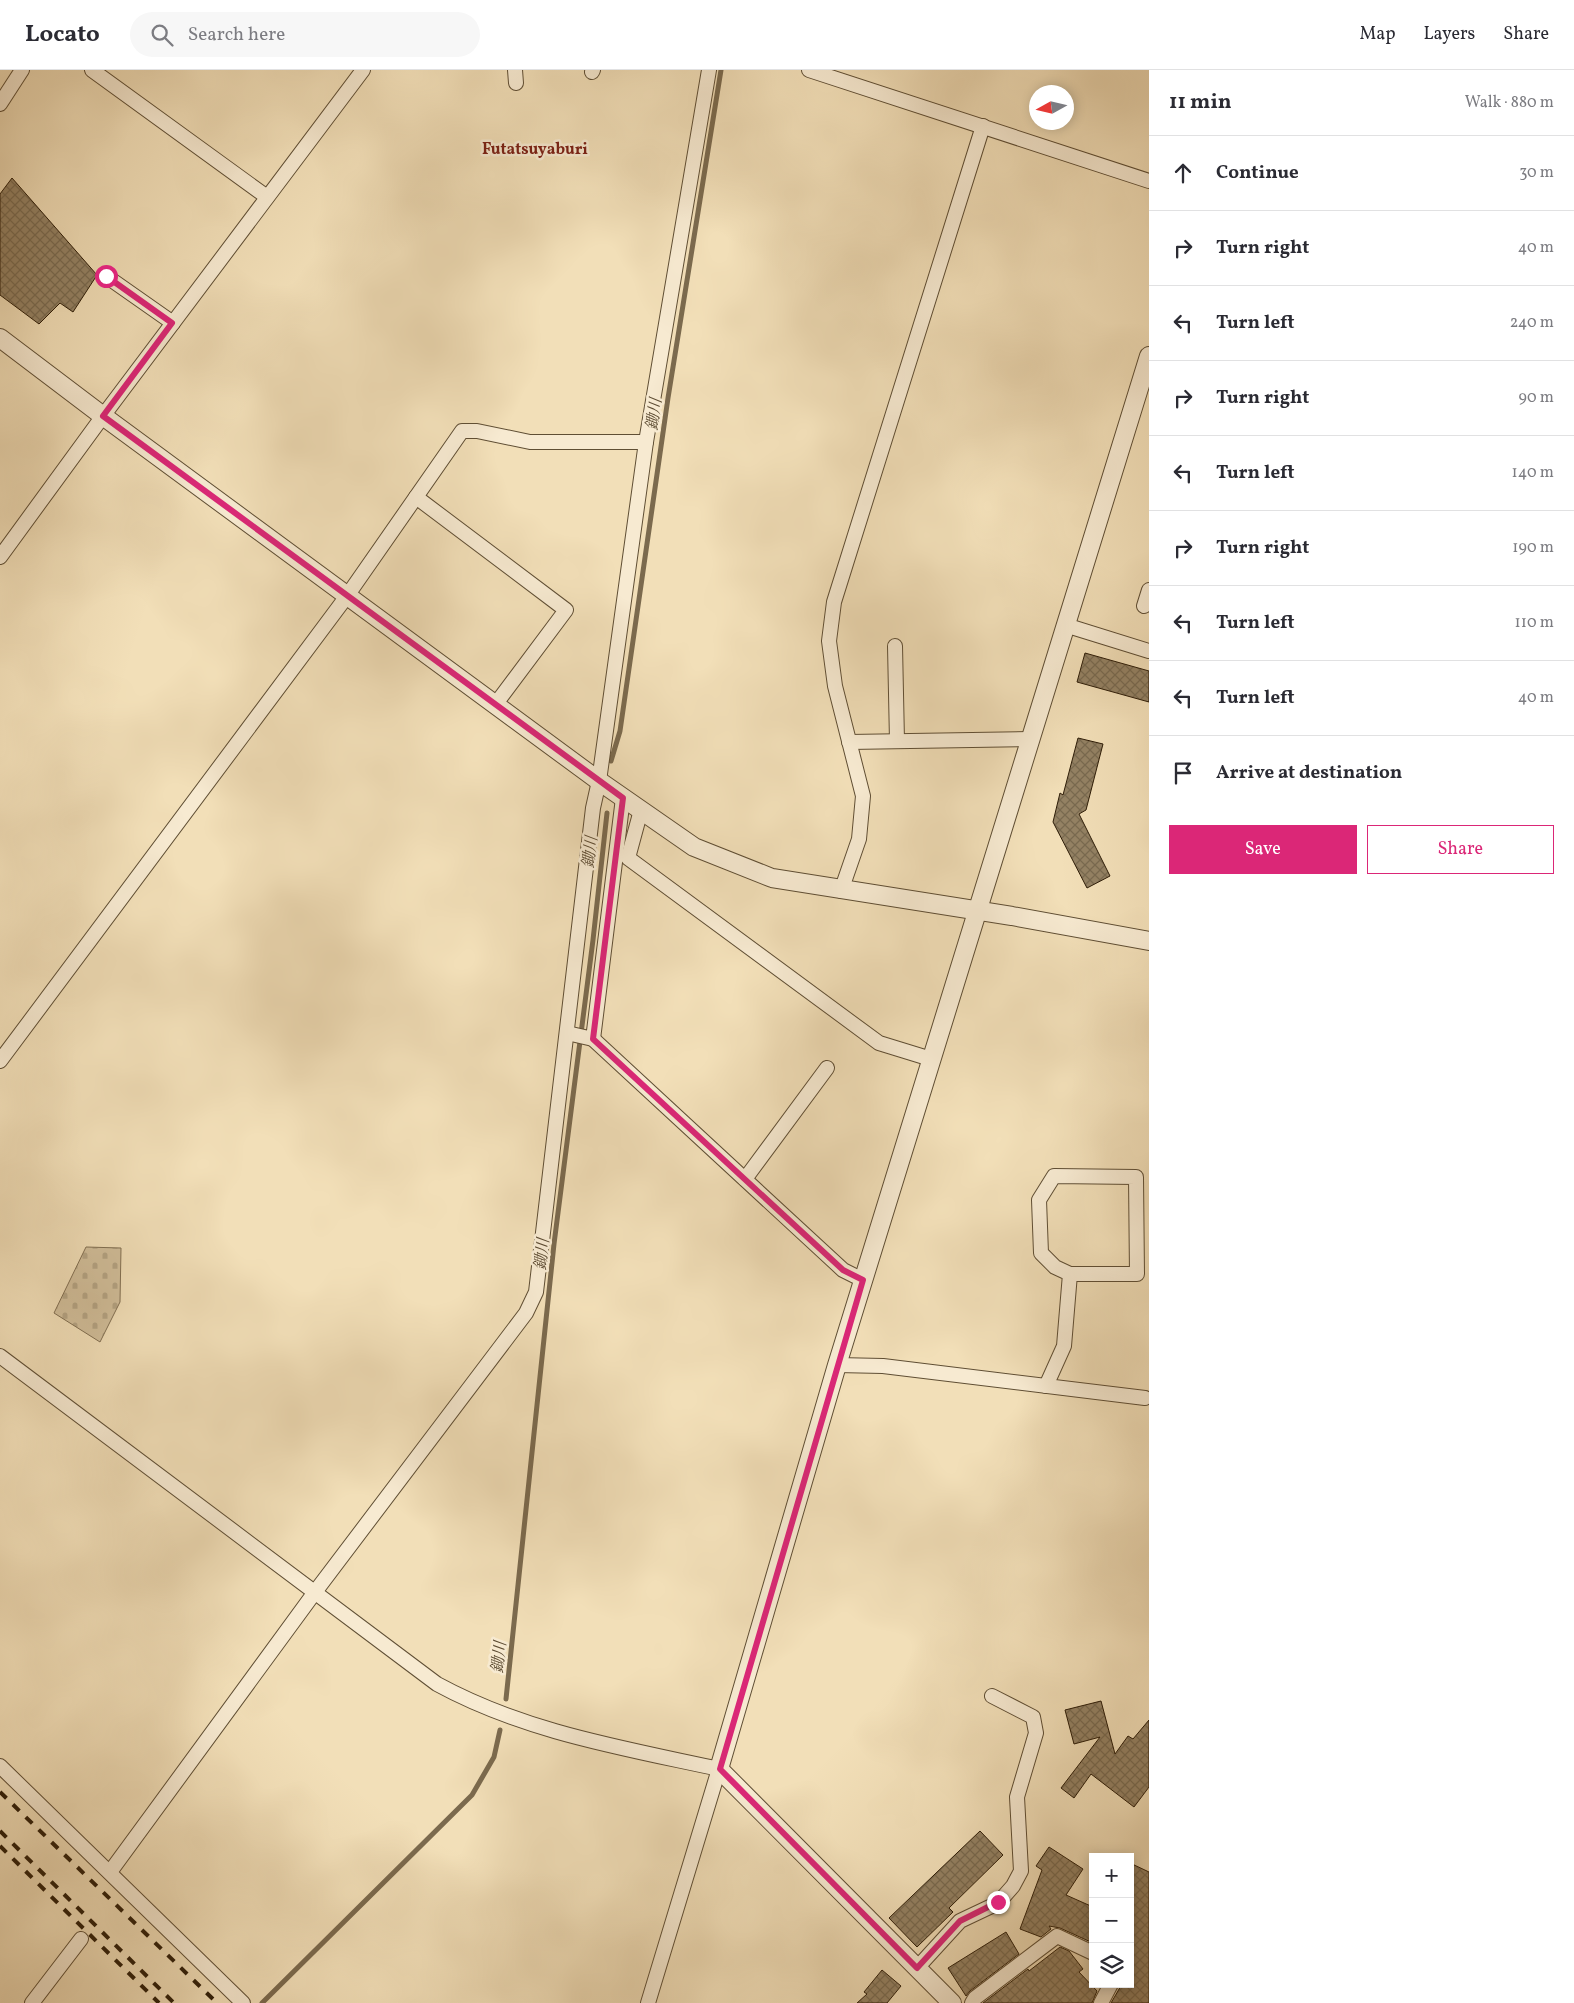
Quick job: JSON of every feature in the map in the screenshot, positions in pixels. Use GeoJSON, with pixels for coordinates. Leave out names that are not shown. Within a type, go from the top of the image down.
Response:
{"type":"FeatureCollection","features":[{"type":"Feature","properties":{"kind":"street"},"geometry":{"type":"LineString","coordinates":[[0,104],[22,70]]}},
{"type":"Feature","properties":{"kind":"street"},"geometry":{"type":"LineString","coordinates":[[92,70],[267,197]]}},
{"type":"Feature","properties":{"kind":"street"},"geometry":{"type":"LineString","coordinates":[[0,557],[172,323],[363,70]]}},
{"type":"Feature","properties":{"kind":"street"},"geometry":{"type":"LineString","coordinates":[[110,1872],[316,1592],[526,1313],[536,1292],[569,1034],[593,808],[599,781],[646,442],[710,70]]}},
{"type":"Feature","properties":{"kind":"street"},"geometry":{"type":"LineString","coordinates":[[809,70],[1149,181]]}},
{"type":"Feature","properties":{"kind":"street"},"geometry":{"type":"LineString","coordinates":[[841,891],[859,839],[863,796],[835,686],[829,641],[834,602],[983,126]]}},
{"type":"Feature","properties":{"kind":"street"},"geometry":{"type":"LineString","coordinates":[[106,276],[172,323]]}},
{"type":"Feature","properties":{"kind":"street"},"geometry":{"type":"LineString","coordinates":[[0,338],[495,705],[694,847],[772,878],[1149,941]]}},
{"type":"Feature","properties":{"kind":"street"},"geometry":{"type":"LineString","coordinates":[[648,2003],[720,1769],[837,1365],[1149,356]]}},
{"type":"Feature","properties":{"kind":"street"},"geometry":{"type":"LineString","coordinates":[[0,1061],[347,596],[462,431],[477,431],[530,442],[646,442]]}},
{"type":"Feature","properties":{"kind":"street"},"geometry":{"type":"LineString","coordinates":[[416,497],[566,610],[495,705]]}},
{"type":"Feature","properties":{"kind":"street"},"geometry":{"type":"LineString","coordinates":[[1144,606],[1149,590]]}},
{"type":"Feature","properties":{"kind":"street"},"geometry":{"type":"LineString","coordinates":[[1065,624],[1149,651]]}},
{"type":"Feature","properties":{"kind":"street"},"geometry":{"type":"LineString","coordinates":[[895,646],[897,742]]}},
{"type":"Feature","properties":{"kind":"street"},"geometry":{"type":"LineString","coordinates":[[849,742],[1030,739]]}},
{"type":"Feature","properties":{"kind":"street"},"geometry":{"type":"LineString","coordinates":[[590,1038],[623,798]]}},
{"type":"Feature","properties":{"kind":"street"},"geometry":{"type":"LineString","coordinates":[[641,810],[628,858],[879,1043],[931,1059]]}},
{"type":"Feature","properties":{"kind":"street"},"geometry":{"type":"LineString","coordinates":[[569,1034],[590,1038],[843,1270],[863,1280]]}},
{"type":"Feature","properties":{"kind":"street"},"geometry":{"type":"LineString","coordinates":[[745,1179],[827,1068]]}},
{"type":"Feature","properties":{"kind":"street"},"geometry":{"type":"LineString","coordinates":[[1054,1176],[1136,1177],[1137,1274],[1070,1274],[1055,1267],[1041,1253],[1039,1200],[1054,1176]]}},
{"type":"Feature","properties":{"kind":"street"},"geometry":{"type":"LineString","coordinates":[[1046,1386],[1064,1346],[1070,1274]]}},
{"type":"Feature","properties":{"kind":"street"},"geometry":{"type":"LineString","coordinates":[[0,1356],[438,1684],[468,1701],[521,1722],[570,1736],[720,1769],[952,2003]]}},
{"type":"Feature","properties":{"kind":"street"},"geometry":{"type":"LineString","coordinates":[[837,1365],[883,1366],[1046,1386],[1148,1396]]}},
{"type":"Feature","properties":{"kind":"street"},"geometry":{"type":"LineString","coordinates":[[917,1968],[960,1921],[998,1902],[1013,1886],[1021,1871],[1017,1797],[1036,1733],[1033,1717],[992,1696]]}},
{"type":"Feature","properties":{"kind":"street"},"geometry":{"type":"LineString","coordinates":[[0,1766],[243,2003]]}},
{"type":"Feature","properties":{"kind":"street"},"geometry":{"type":"LineString","coordinates":[[972,2003],[975,1998],[1057,1936],[1089,1951]]}},
{"type":"Feature","properties":{"kind":"street"},"geometry":{"type":"LineString","coordinates":[[32,2003],[81,1939]]}},
{"type":"Feature","properties":{"kind":"street"},"geometry":{"type":"LineString","coordinates":[[1100,2003],[1109,1988]]}},
{"type":"Feature","properties":{"kind":"green space"},"geometry":{"type":"Polygon","coordinates":[[[86,1247],[121,1248],[120,1302],[100,1342],[54,1313],[86,1247]]]}},
{"type":"Feature","properties":{"kind":"building"},"geometry":{"type":"Polygon","coordinates":[[[12,178],[97,275],[73,312],[60,303],[39,324],[0,295],[0,194],[12,178]]]}},
{"type":"Feature","properties":{"kind":"building"},"geometry":{"type":"Polygon","coordinates":[[[1085,653],[1149,671],[1149,702],[1077,682],[1085,653]]]}},
{"type":"Feature","properties":{"kind":"building"},"geometry":{"type":"Polygon","coordinates":[[[1078,738],[1103,744],[1086,810],[1079,814],[1110,876],[1087,888],[1053,822],[1060,793],[1063,795],[1078,738]]]}},
{"type":"Feature","properties":{"kind":"building"},"geometry":{"type":"Polygon","coordinates":[[[1101,1701],[1115,1754],[1128,1736],[1133,1739],[1149,1720],[1149,1787],[1134,1807],[1091,1774],[1074,1798],[1061,1788],[1100,1737],[1074,1744],[1065,1710],[1101,1701]]]}},
{"type":"Feature","properties":{"kind":"building"},"geometry":{"type":"Polygon","coordinates":[[[980,1831],[1003,1855],[949,1908],[953,1912],[917,1947],[889,1918],[980,1831]]]}},
{"type":"Feature","properties":{"kind":"building"},"geometry":{"type":"Polygon","coordinates":[[[1049,1847],[1083,1869],[1066,1895],[1089,1905],[1089,1941],[1060,1928],[1049,1926],[1051,1929],[1041,1937],[1020,1929],[1042,1870],[1036,1866],[1049,1847]]]}},
{"type":"Feature","properties":{"kind":"building"},"geometry":{"type":"Polygon","coordinates":[[[1134,1865],[1149,1872],[1149,2003],[1111,2003],[1120,1988],[1134,1988],[1134,1865]]]}},
{"type":"Feature","properties":{"kind":"building"},"geometry":{"type":"Polygon","coordinates":[[[1006,1932],[1019,1954],[966,1996],[948,1968],[1006,1932]]]}},
{"type":"Feature","properties":{"kind":"building"},"geometry":{"type":"Polygon","coordinates":[[[1060,1947],[1069,1951],[1083,1969],[1079,1972],[1089,1983],[1089,1988],[1094,1988],[1097,1991],[1092,2003],[983,2003],[1028,1969],[1029,1971],[1060,1947]]]}},
{"type":"Feature","properties":{"kind":"building"},"geometry":{"type":"Polygon","coordinates":[[[882,1970],[901,1986],[887,2003],[857,2003],[867,1994],[864,1992],[882,1970]]]}},
{"type":"Feature","properties":{"kind":"waterway","name":"鋤川"},"geometry":{"type":"LineString","coordinates":[[611,761],[620,731],[668,398],[721,70]]}},
{"type":"Feature","properties":{"kind":"waterway","name":"鋤川"},"geometry":{"type":"LineString","coordinates":[[506,1699],[554,1244],[593,940],[607,813]]}},
{"type":"Feature","properties":{"kind":"waterway","name":"鋤川"},"geometry":{"type":"LineString","coordinates":[[262,2003],[472,1795],[494,1757],[500,1730]]}},
{"type":"Feature","properties":{"kind":"railway"},"geometry":{"type":"LineString","coordinates":[[0,1792],[217,2003]]}},
{"type":"Feature","properties":{"kind":"railway"},"geometry":{"type":"LineString","coordinates":[[0,1831],[174,2003]]}},
{"type":"Feature","properties":{"kind":"railway"},"geometry":{"type":"LineString","coordinates":[[0,1846],[159,2003]]}},
{"type":"Feature","properties":{"kind":"district","name":"Futatsuyaburi"},"geometry":{"type":"Point","coordinates":[535,148]}},
{"type":"Feature","properties":{"kind":"route"},"geometry":{"type":"LineString","coordinates":[[106,276],[172,323],[103,416],[623,798],[593,1039],[843,1270],[863,1280],[720,1769],[917,1968],[960,1921],[998,1902]]}}]}
